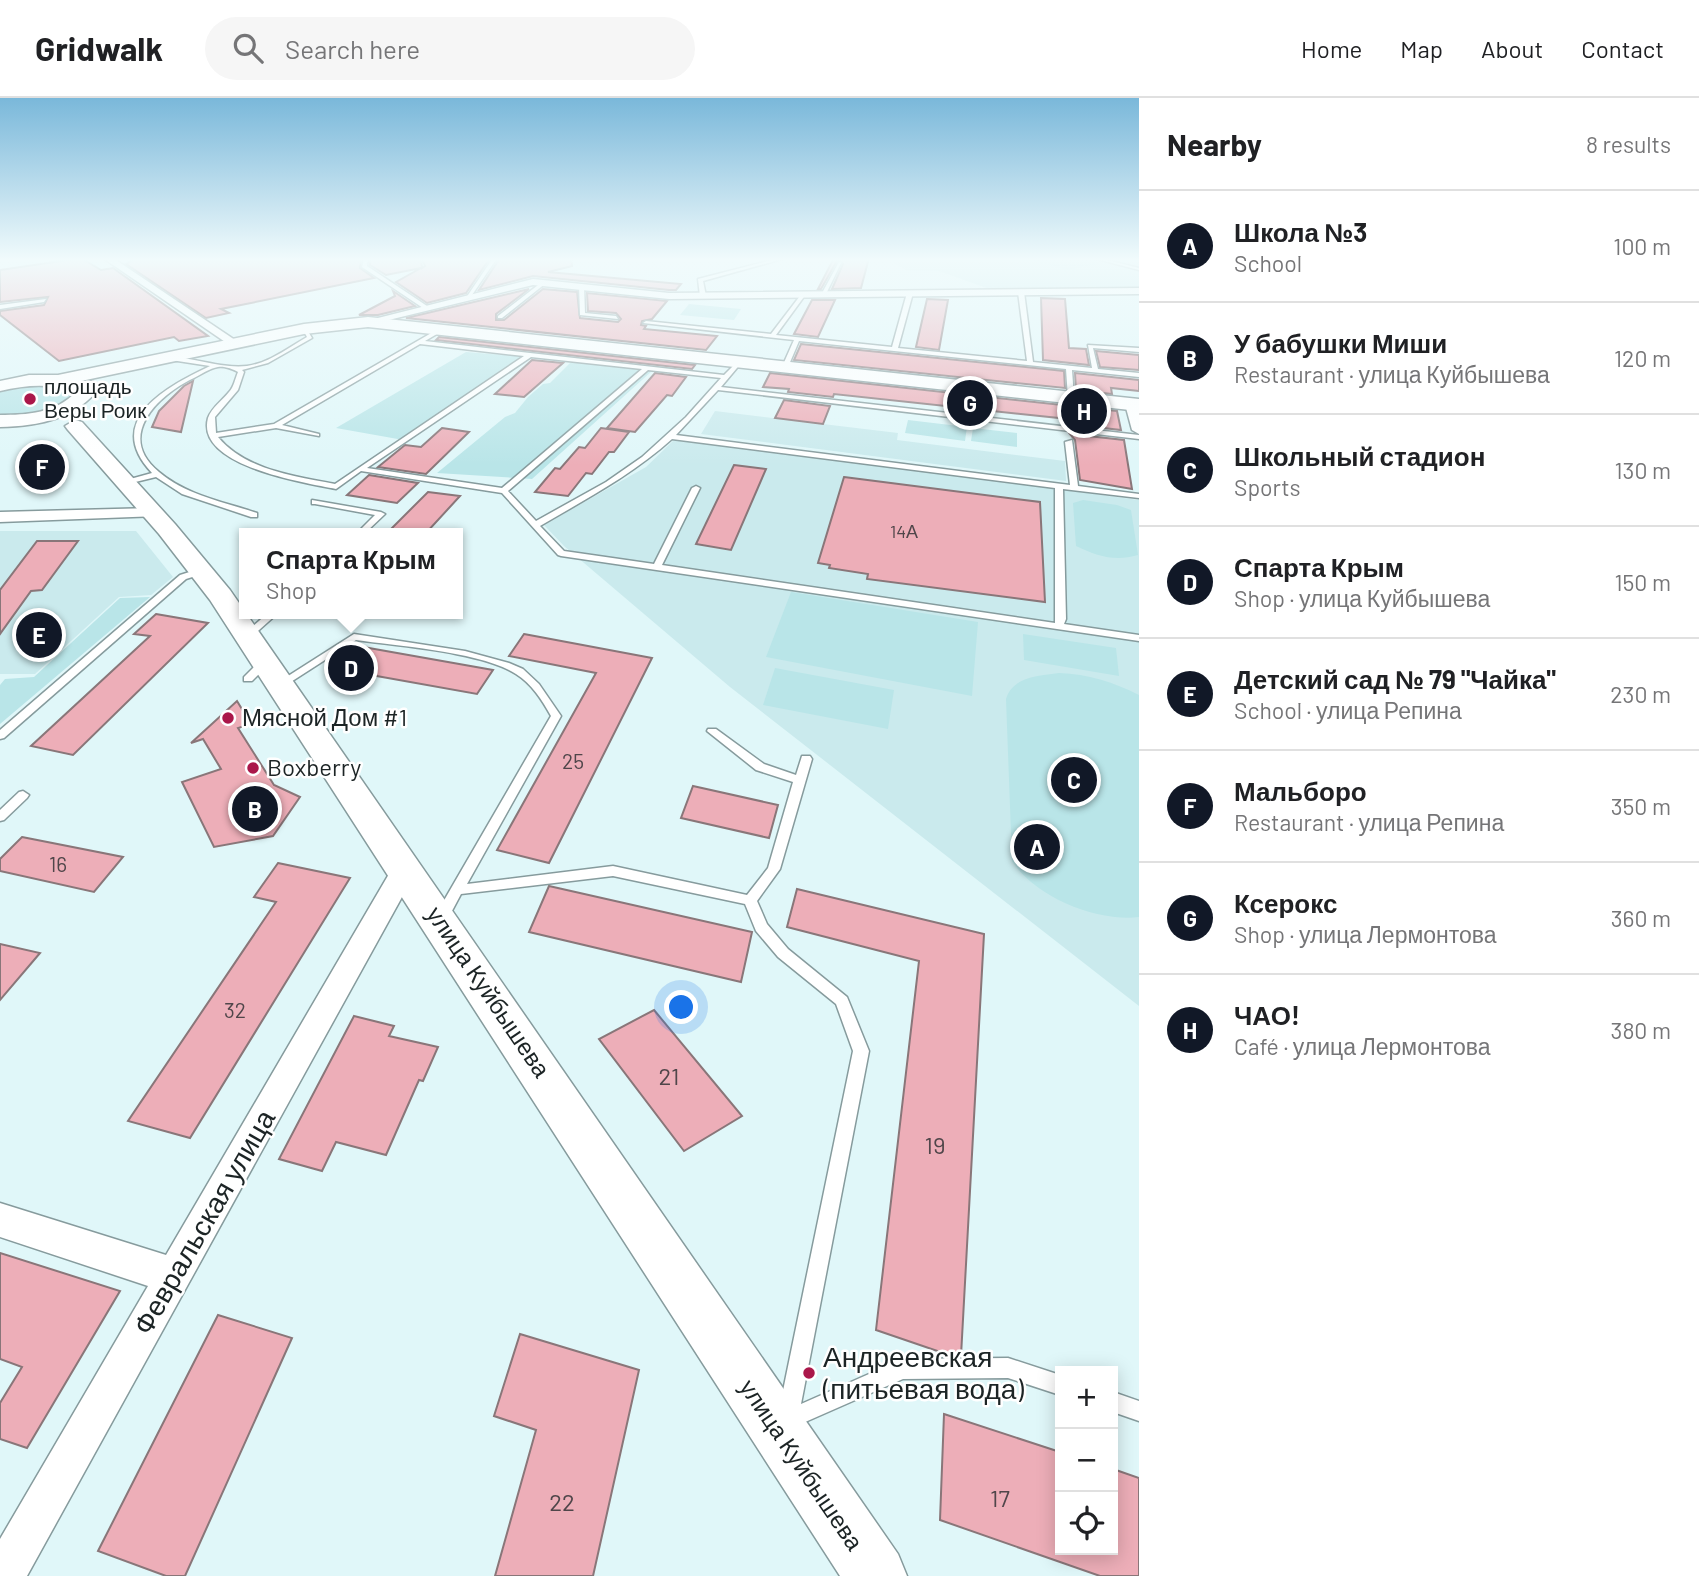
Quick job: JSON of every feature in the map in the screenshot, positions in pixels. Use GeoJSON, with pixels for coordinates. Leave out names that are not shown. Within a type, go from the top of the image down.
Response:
{"type":"FeatureCollection","features":[{"type":"Feature","properties":{"kind":"main road"},"geometry":{"type":"LineString","coordinates":[[0,386],[125,368],[323,327]]}},
{"type":"Feature","properties":{"kind":"main road"},"geometry":{"type":"LineString","coordinates":[[413,327],[1135,405]]}},
{"type":"Feature","properties":{"kind":"main road"},"geometry":{"type":"LineString","coordinates":[[0,374],[6,367],[78,386],[77,408]]}},
{"type":"Feature","properties":{"kind":"main road"},"geometry":{"type":"LineString","coordinates":[[0,421],[23,420],[77,408],[125,368]]}},
{"type":"Feature","properties":{"kind":"main road","name":"улица Куйбышева"},"geometry":{"type":"LineString","coordinates":[[77,408],[141,478],[153,513],[202,571],[262,655],[405,868],[449,905],[782,1424],[876,1576]]}},
{"type":"Feature","properties":{"kind":"street"},"geometry":{"type":"LineString","coordinates":[[210,327],[235,344]]}},
{"type":"Feature","properties":{"kind":"street"},"geometry":{"type":"LineString","coordinates":[[1135,405],[1139,430]]}},
{"type":"Feature","properties":{"kind":"street"},"geometry":{"type":"LineString","coordinates":[[0,517],[153,513]]}},
{"type":"Feature","properties":{"kind":"street","name":"Февральская улица"},"geometry":{"type":"LineString","coordinates":[[3,1576],[405,868]]}},
{"type":"Feature","properties":{"kind":"street"},"geometry":{"type":"LineString","coordinates":[[0,1220],[174,1276]]}},
{"type":"Feature","properties":{"kind":"lane"},"geometry":{"type":"LineString","coordinates":[[682,327],[1139,375]]}},
{"type":"Feature","properties":{"kind":"lane"},"geometry":{"type":"LineString","coordinates":[[772,337],[779,327]]}},
{"type":"Feature","properties":{"kind":"lane"},"geometry":{"type":"LineString","coordinates":[[894,350],[901,327]]}},
{"type":"Feature","properties":{"kind":"lane"},"geometry":{"type":"LineString","coordinates":[[1025,327],[1030,364]]}},
{"type":"Feature","properties":{"kind":"lane"},"geometry":{"type":"LineString","coordinates":[[171,358],[248,368],[264,363],[310,337],[304,329]]}},
{"type":"Feature","properties":{"kind":"lane"},"geometry":{"type":"LineString","coordinates":[[276,426],[440,330]]}},
{"type":"Feature","properties":{"kind":"lane"},"geometry":{"type":"LineString","coordinates":[[785,367],[797,340]]}},
{"type":"Feature","properties":{"kind":"lane"},"geometry":{"type":"LineString","coordinates":[[419,342],[725,377]]}},
{"type":"Feature","properties":{"kind":"lane"},"geometry":{"type":"LineString","coordinates":[[1095,370],[1090,346],[1139,350]]}},
{"type":"Feature","properties":{"kind":"lane"},"geometry":{"type":"LineString","coordinates":[[237,368],[240,372],[235,390],[214,413],[210,422],[213,436],[220,448],[232,457],[278,473],[336,487],[531,354]]}},
{"type":"Feature","properties":{"kind":"lane"},"geometry":{"type":"LineString","coordinates":[[534,525],[634,468],[716,388],[738,362]]}},
{"type":"Feature","properties":{"kind":"lane"},"geometry":{"type":"LineString","coordinates":[[216,365],[162,393],[144,414],[136,438],[140,453],[141,478],[254,515]]}},
{"type":"Feature","properties":{"kind":"lane"},"geometry":{"type":"LineString","coordinates":[[504,491],[647,368]]}},
{"type":"Feature","properties":{"kind":"lane"},"geometry":{"type":"LineString","coordinates":[[1069,368],[1071,398]]}},
{"type":"Feature","properties":{"kind":"lane"},"geometry":{"type":"LineString","coordinates":[[716,388],[1139,437]]}},
{"type":"Feature","properties":{"kind":"lane"},"geometry":{"type":"LineString","coordinates":[[213,436],[276,426],[317,435]]}},
{"type":"Feature","properties":{"kind":"lane"},"geometry":{"type":"LineString","coordinates":[[668,436],[1139,496]]}},
{"type":"Feature","properties":{"kind":"lane"},"geometry":{"type":"LineString","coordinates":[[1069,442],[1074,488]]}},
{"type":"Feature","properties":{"kind":"lane"},"geometry":{"type":"LineString","coordinates":[[784,465],[788,452]]}},
{"type":"Feature","properties":{"kind":"lane"},"geometry":{"type":"LineString","coordinates":[[360,469],[504,491],[561,553],[1139,639]]}},
{"type":"Feature","properties":{"kind":"lane"},"geometry":{"type":"LineString","coordinates":[[1058,627],[1061,619],[1059,487]]}},
{"type":"Feature","properties":{"kind":"lane"},"geometry":{"type":"LineString","coordinates":[[657,566],[696,488]]}},
{"type":"Feature","properties":{"kind":"lane"},"geometry":{"type":"LineString","coordinates":[[315,502],[381,514],[366,528]]}},
{"type":"Feature","properties":{"kind":"lane"},"geometry":{"type":"LineString","coordinates":[[0,736],[183,577],[202,571]]}},
{"type":"Feature","properties":{"kind":"lane"},"geometry":{"type":"LineString","coordinates":[[262,655],[354,637],[493,661],[517,670],[545,694],[556,716],[449,905]]}},
{"type":"Feature","properties":{"kind":"lane"},"geometry":{"type":"LineString","coordinates":[[712,731],[760,768],[799,780]]}},
{"type":"Feature","properties":{"kind":"lane"},"geometry":{"type":"LineString","coordinates":[[750,900],[774,869],[806,758]]}},
{"type":"Feature","properties":{"kind":"lane"},"geometry":{"type":"LineString","coordinates":[[0,817],[23,795]]}},
{"type":"Feature","properties":{"kind":"lane"},"geometry":{"type":"LineString","coordinates":[[449,905],[613,871],[750,900]]}},
{"type":"Feature","properties":{"kind":"lane"},"geometry":{"type":"LineString","coordinates":[[750,900],[761,927],[783,953],[842,1001],[861,1051],[782,1424]]}},
{"type":"Feature","properties":{"kind":"lane"},"geometry":{"type":"LineString","coordinates":[[782,1424],[903,1369],[1008,1368],[1055,1383]]}},
{"type":"Feature","properties":{"kind":"lane"},"geometry":{"type":"LineString","coordinates":[[1118,1404],[1139,1411]]}},
{"type":"Feature","properties":{"kind":"shaded area"},"geometry":{"type":"Polygon","coordinates":[[[466,352],[531,357],[409,441],[336,428],[466,352]]]}},
{"type":"Feature","properties":{"kind":"shaded area"},"geometry":{"type":"Polygon","coordinates":[[[571,362],[652,371],[532,479],[437,473],[505,417],[515,413],[528,397],[543,384],[550,383],[571,362]]]}},
{"type":"Feature","properties":{"kind":"shaded area"},"geometry":{"type":"Polygon","coordinates":[[[28,386],[53,386],[68,392],[69,396],[63,403],[47,411],[0,417],[0,392],[28,386]]]}},
{"type":"Feature","properties":{"kind":"shaded area"},"geometry":{"type":"Polygon","coordinates":[[[715,411],[898,433],[897,440],[1065,461],[1066,481],[701,434],[715,411]]]}},
{"type":"Feature","properties":{"kind":"shaded area"},"geometry":{"type":"Polygon","coordinates":[[[908,420],[967,427],[965,441],[905,433],[908,420]]]}},
{"type":"Feature","properties":{"kind":"shaded area"},"geometry":{"type":"Polygon","coordinates":[[[973,428],[1017,433],[1017,447],[971,441],[973,428]]]}},
{"type":"Feature","properties":{"kind":"shaded area"},"geometry":{"type":"Polygon","coordinates":[[[675,439],[1139,500],[1139,1006],[730,687],[564,546],[544,525],[646,467],[675,439]]]}},
{"type":"Feature","properties":{"kind":"shaded area"},"geometry":{"type":"Polygon","coordinates":[[[1083,500],[1131,510],[1138,555],[1106,557],[1076,546],[1073,503],[1083,500]]]}},
{"type":"Feature","properties":{"kind":"shaded area"},"geometry":{"type":"Polygon","coordinates":[[[0,531],[136,531],[173,577],[151,595],[119,597],[35,674],[0,674],[0,531]]]}},
{"type":"Feature","properties":{"kind":"shaded area"},"geometry":{"type":"Polygon","coordinates":[[[791,592],[978,622],[972,696],[766,657],[791,592]]]}},
{"type":"Feature","properties":{"kind":"shaded area"},"geometry":{"type":"Polygon","coordinates":[[[150,597],[0,724],[0,685],[5,679],[34,677],[120,598],[150,597]]]}},
{"type":"Feature","properties":{"kind":"shaded area"},"geometry":{"type":"Polygon","coordinates":[[[1023,634],[1116,648],[1119,676],[1024,660],[1023,634]]]}},
{"type":"Feature","properties":{"kind":"shaded area"},"geometry":{"type":"Polygon","coordinates":[[[775,668],[894,690],[888,729],[763,705],[775,668]]]}},
{"type":"Feature","properties":{"kind":"shaded area"},"geometry":{"type":"Polygon","coordinates":[[[1059,673],[1100,680],[1139,695],[1139,917],[1105,915],[1068,904],[1036,886],[1012,861],[1006,699],[1009,691],[1021,681],[1059,673]]]}},
{"type":"Feature","properties":{"kind":"building"},"geometry":{"type":"Polygon","coordinates":[[[15,327],[195,327],[208,336],[179,341],[174,337],[59,361],[15,327]]]}},
{"type":"Feature","properties":{"kind":"building"},"geometry":{"type":"Polygon","coordinates":[[[490,327],[645,327],[644,329],[717,336],[706,350],[490,327]]]}},
{"type":"Feature","properties":{"kind":"building"},"geometry":{"type":"Polygon","coordinates":[[[798,327],[823,327],[818,337],[794,334],[798,327]]]}},
{"type":"Feature","properties":{"kind":"building"},"geometry":{"type":"Polygon","coordinates":[[[921,327],[943,327],[939,350],[916,347],[921,327]]]}},
{"type":"Feature","properties":{"kind":"building"},"geometry":{"type":"Polygon","coordinates":[[[1042,327],[1067,327],[1069,348],[1086,349],[1089,365],[1043,360],[1042,327]]]}},
{"type":"Feature","properties":{"kind":"building"},"geometry":{"type":"Polygon","coordinates":[[[439,337],[695,365],[692,369],[436,340],[439,337]]]}},
{"type":"Feature","properties":{"kind":"building"},"geometry":{"type":"Polygon","coordinates":[[[801,344],[1064,371],[1065,388],[794,360],[801,344]]]}},
{"type":"Feature","properties":{"kind":"building"},"geometry":{"type":"Polygon","coordinates":[[[1096,351],[1139,355],[1139,370],[1100,367],[1096,351]]]}},
{"type":"Feature","properties":{"kind":"building"},"geometry":{"type":"Polygon","coordinates":[[[532,360],[563,363],[524,397],[495,394],[532,360]]]}},
{"type":"Feature","properties":{"kind":"building"},"geometry":{"type":"Polygon","coordinates":[[[655,373],[686,377],[672,396],[667,395],[635,432],[607,428],[655,373]]]}},
{"type":"Feature","properties":{"kind":"building"},"geometry":{"type":"Polygon","coordinates":[[[770,373],[1117,411],[1121,430],[1069,424],[1068,419],[834,394],[833,397],[788,392],[789,389],[763,387],[770,373]]]}},
{"type":"Feature","properties":{"kind":"building"},"geometry":{"type":"Polygon","coordinates":[[[1075,373],[1139,380],[1139,391],[1111,388],[1112,394],[1076,390],[1075,373]]]}},
{"type":"Feature","properties":{"kind":"building"},"geometry":{"type":"Polygon","coordinates":[[[193,381],[181,432],[152,427],[159,411],[184,386],[193,381]]]}},
{"type":"Feature","properties":{"kind":"building"},"geometry":{"type":"Polygon","coordinates":[[[784,400],[830,406],[823,424],[775,418],[784,400]]]}},
{"type":"Feature","properties":{"kind":"building"},"geometry":{"type":"Polygon","coordinates":[[[442,428],[469,432],[426,474],[378,467],[405,445],[421,447],[442,428]]]}},
{"type":"Feature","properties":{"kind":"building"},"geometry":{"type":"Polygon","coordinates":[[[601,428],[629,432],[614,452],[609,452],[592,474],[586,473],[568,496],[535,492],[555,468],[560,469],[579,447],[585,448],[601,428]]]}},
{"type":"Feature","properties":{"kind":"building"},"geometry":{"type":"Polygon","coordinates":[[[1070,434],[1124,440],[1132,489],[1080,480],[1075,440],[1070,434]]]}},
{"type":"Feature","properties":{"kind":"building"},"geometry":{"type":"Polygon","coordinates":[[[734,465],[766,469],[731,550],[696,544],[734,465]]]}},
{"type":"Feature","properties":{"kind":"building"},"geometry":{"type":"Polygon","coordinates":[[[369,475],[418,483],[397,503],[347,495],[369,475]]]}},
{"type":"Feature","properties":{"kind":"building"},"geometry":{"type":"Polygon","coordinates":[[[844,477],[1040,502],[1045,602],[867,579],[868,574],[829,568],[830,565],[818,563],[844,477]]]}},
{"type":"Feature","properties":{"kind":"building"},"geometry":{"type":"Polygon","coordinates":[[[428,492],[460,496],[431,528],[392,528],[428,492]]]}},
{"type":"Feature","properties":{"kind":"building"},"geometry":{"type":"Polygon","coordinates":[[[37,541],[78,541],[42,590],[31,591],[0,634],[0,590],[37,541]]]}},
{"type":"Feature","properties":{"kind":"building"},"geometry":{"type":"Polygon","coordinates":[[[156,614],[208,623],[73,755],[31,746],[150,636],[134,634],[156,614]]]}},
{"type":"Feature","properties":{"kind":"building"},"geometry":{"type":"Polygon","coordinates":[[[524,634],[652,658],[549,863],[497,850],[596,673],[509,656],[524,634]]]}},
{"type":"Feature","properties":{"kind":"building"},"geometry":{"type":"Polygon","coordinates":[[[352,645],[493,670],[477,694],[332,668],[352,645]]]}},
{"type":"Feature","properties":{"kind":"building"},"geometry":{"type":"Polygon","coordinates":[[[237,701],[251,724],[238,728],[274,785],[300,797],[273,836],[214,847],[182,782],[221,769],[203,739],[191,743],[237,701]]]}},
{"type":"Feature","properties":{"kind":"building"},"geometry":{"type":"Polygon","coordinates":[[[693,786],[778,805],[769,838],[681,818],[693,786]]]}},
{"type":"Feature","properties":{"kind":"building"},"geometry":{"type":"Polygon","coordinates":[[[22,837],[123,857],[94,892],[0,871],[0,859],[22,837]]]}},
{"type":"Feature","properties":{"kind":"building"},"geometry":{"type":"Polygon","coordinates":[[[278,863],[350,878],[190,1138],[128,1121],[276,902],[254,897],[278,863]]]}},
{"type":"Feature","properties":{"kind":"building"},"geometry":{"type":"Polygon","coordinates":[[[549,886],[752,932],[741,982],[529,932],[549,886]]]}},
{"type":"Feature","properties":{"kind":"building"},"geometry":{"type":"Polygon","coordinates":[[[797,889],[984,934],[961,1356],[952,1356],[876,1330],[919,961],[787,927],[797,889]]]}},
{"type":"Feature","properties":{"kind":"building"},"geometry":{"type":"Polygon","coordinates":[[[0,944],[40,953],[0,1000],[0,944]]]}},
{"type":"Feature","properties":{"kind":"building"},"geometry":{"type":"Polygon","coordinates":[[[654,1010],[742,1116],[684,1151],[599,1039],[654,1010]]]}},
{"type":"Feature","properties":{"kind":"building"},"geometry":{"type":"Polygon","coordinates":[[[354,1016],[394,1026],[389,1036],[438,1047],[423,1081],[419,1080],[386,1155],[336,1142],[322,1171],[279,1159],[354,1016]]]}},
{"type":"Feature","properties":{"kind":"building"},"geometry":{"type":"Polygon","coordinates":[[[0,1253],[120,1291],[27,1448],[0,1439],[0,1403],[22,1367],[0,1359],[0,1253]]]}},
{"type":"Feature","properties":{"kind":"building"},"geometry":{"type":"Polygon","coordinates":[[[218,1315],[292,1338],[185,1576],[166,1576],[98,1551],[218,1315]]]}},
{"type":"Feature","properties":{"kind":"building"},"geometry":{"type":"Polygon","coordinates":[[[520,1334],[639,1370],[593,1576],[495,1576],[536,1430],[494,1416],[520,1334]]]}},
{"type":"Feature","properties":{"kind":"building"},"geometry":{"type":"Polygon","coordinates":[[[944,1414],[1055,1450],[1055,1555],[1118,1555],[1118,1471],[1139,1478],[1139,1576],[1100,1576],[940,1520],[944,1414]]]}},
{"type":"Feature","properties":{"kind":"place","name":"площадь Веры Роик"},"geometry":{"type":"Point","coordinates":[30,399]}},
{"type":"Feature","properties":{"kind":"place","name":"Ксерокс"},"geometry":{"type":"Point","coordinates":[970,403]}},
{"type":"Feature","properties":{"kind":"place","name":"ЧАО!"},"geometry":{"type":"Point","coordinates":[1084,411]}},
{"type":"Feature","properties":{"kind":"place","name":"Мальборо"},"geometry":{"type":"Point","coordinates":[42,467]}},
{"type":"Feature","properties":{"kind":"place","name":"Детский сад № 79 \"Чайка\""},"geometry":{"type":"Point","coordinates":[39,635]}},
{"type":"Feature","properties":{"kind":"place","name":"Спарта Крым"},"geometry":{"type":"Point","coordinates":[351,668]}},
{"type":"Feature","properties":{"kind":"place","name":"Мясной Дом #1"},"geometry":{"type":"Point","coordinates":[228,718]}},
{"type":"Feature","properties":{"kind":"place","name":"Boxberry"},"geometry":{"type":"Point","coordinates":[253,768]}},
{"type":"Feature","properties":{"kind":"place","name":"Школьный стадион"},"geometry":{"type":"Point","coordinates":[1074,780]}},
{"type":"Feature","properties":{"kind":"place","name":"У бабушки Миши"},"geometry":{"type":"Point","coordinates":[255,809]}},
{"type":"Feature","properties":{"kind":"place","name":"Школа №3"},"geometry":{"type":"Point","coordinates":[1037,847]}},
{"type":"Feature","properties":{"kind":"place","name":"Андреевская (питьевая вода)"},"geometry":{"type":"Point","coordinates":[809,1373]}}]}
